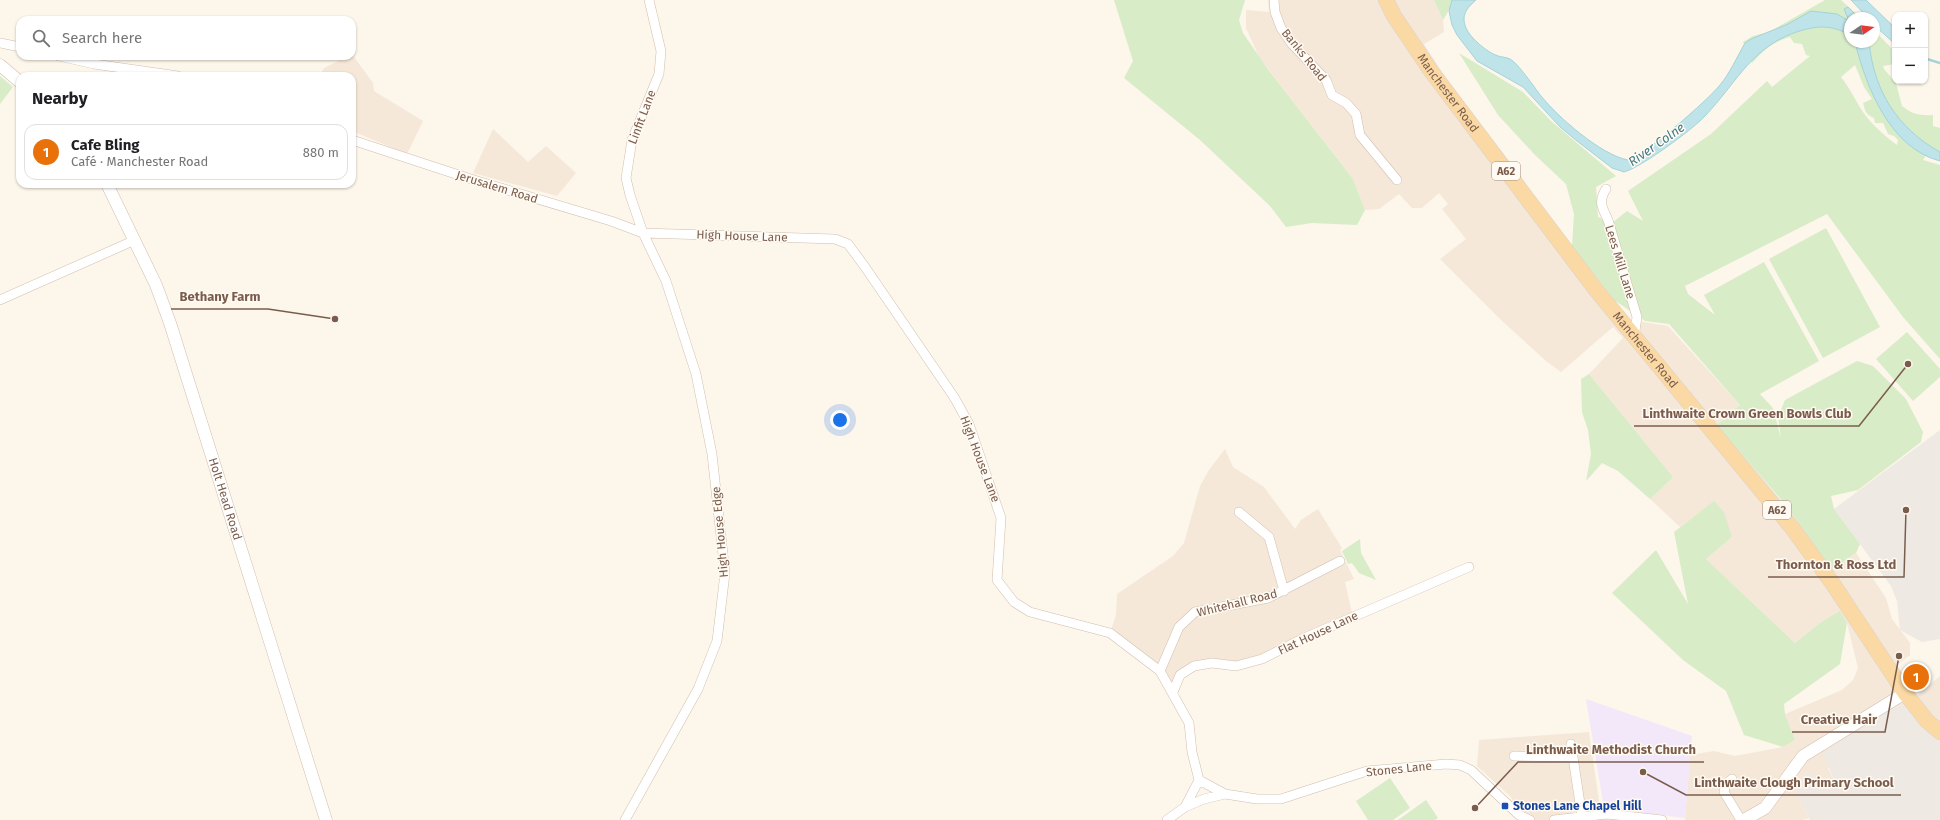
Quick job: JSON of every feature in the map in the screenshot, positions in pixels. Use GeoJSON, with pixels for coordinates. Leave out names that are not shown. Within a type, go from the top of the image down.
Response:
{"type":"FeatureCollection","features":[{"type":"Feature","properties":{"kind":"main road","name":"Manchester Road"},"geometry":{"type":"LineString","coordinates":[[1386,0],[1394,16],[1431,71],[1596,290],[1793,529],[1833,584],[1905,693],[1927,721],[1940,732]]}},
{"type":"Feature","properties":{"kind":"street","name":"Linfit Lane"},"geometry":{"type":"LineString","coordinates":[[643,233],[626,178],[632,140],[659,74],[661,51],[649,0]]}},
{"type":"Feature","properties":{"kind":"street","name":"Banks Road"},"geometry":{"type":"LineString","coordinates":[[1274,0],[1274,12],[1281,28],[1292,44],[1326,80],[1332,95],[1346,103],[1356,114],[1360,135],[1397,180]]}},
{"type":"Feature","properties":{"kind":"street"},"geometry":{"type":"LineString","coordinates":[[0,43],[16,46]]}},
{"type":"Feature","properties":{"kind":"street"},"geometry":{"type":"LineString","coordinates":[[76,60],[150,72]]}},
{"type":"Feature","properties":{"kind":"street"},"geometry":{"type":"LineString","coordinates":[[0,65],[16,79]]}},
{"type":"Feature","properties":{"kind":"street","name":"Jerusalem Road"},"geometry":{"type":"LineString","coordinates":[[356,141],[474,180],[611,221],[643,233]]}},
{"type":"Feature","properties":{"kind":"street","name":"Holt Head Road"},"geometry":{"type":"LineString","coordinates":[[110,188],[156,285],[170,323],[326,820]]}},
{"type":"Feature","properties":{"kind":"street","name":"Lees Mill Lane"},"geometry":{"type":"LineString","coordinates":[[1606,189],[1601,198],[1602,207],[1608,220],[1637,317],[1634,337]]}},
{"type":"Feature","properties":{"kind":"street","name":"High House Lane"},"geometry":{"type":"LineString","coordinates":[[643,233],[660,232],[720,236],[836,239],[848,244],[870,273],[949,390],[969,424],[1001,518],[997,580],[1014,602],[1030,612],[1110,633],[1160,671],[1189,723],[1192,752],[1199,780]]}},
{"type":"Feature","properties":{"kind":"street","name":"High House Edge"},"geometry":{"type":"LineString","coordinates":[[625,820],[698,689],[712,655],[717,641],[725,573],[712,454],[696,374],[666,281],[643,233]]}},
{"type":"Feature","properties":{"kind":"street"},"geometry":{"type":"LineString","coordinates":[[0,300],[135,240]]}},
{"type":"Feature","properties":{"kind":"street"},"geometry":{"type":"LineString","coordinates":[[1239,512],[1269,537],[1284,591]]}},
{"type":"Feature","properties":{"kind":"street","name":"Whitehall Road"},"geometry":{"type":"LineString","coordinates":[[1160,671],[1179,627],[1195,612],[1268,598],[1340,561]]}},
{"type":"Feature","properties":{"kind":"street","name":"Flat House Lane"},"geometry":{"type":"LineString","coordinates":[[1173,692],[1180,676],[1194,666],[1212,663],[1236,666],[1262,659],[1302,639],[1469,566]]}},
{"type":"Feature","properties":{"kind":"street"},"geometry":{"type":"LineString","coordinates":[[1744,820],[1765,808],[1803,756],[1905,693]]}},
{"type":"Feature","properties":{"kind":"street"},"geometry":{"type":"LineString","coordinates":[[1571,744],[1582,817]]}},
{"type":"Feature","properties":{"kind":"street"},"geometry":{"type":"LineString","coordinates":[[1514,756],[1573,757]]}},
{"type":"Feature","properties":{"kind":"street","name":"Stones Lane"},"geometry":{"type":"LineString","coordinates":[[1185,807],[1204,799],[1225,794],[1257,799],[1281,799],[1367,771],[1454,764],[1472,770],[1519,815],[1530,820]]}},
{"type":"Feature","properties":{"kind":"street"},"geometry":{"type":"LineString","coordinates":[[1732,779],[1726,784],[1724,792],[1741,820]]}},
{"type":"Feature","properties":{"kind":"street"},"geometry":{"type":"LineString","coordinates":[[1167,820],[1185,807],[1199,780],[1225,794]]}},
{"type":"Feature","properties":{"kind":"street"},"geometry":{"type":"LineString","coordinates":[[1554,820],[1607,814],[1662,820]]}},
{"type":"Feature","properties":{"kind":"shaded area"},"geometry":{"type":"Polygon","coordinates":[[[1268,0],[1434,0],[1443,20],[1444,32],[1424,44],[1449,83],[1630,320],[1668,326],[1740,405],[1718,425],[1803,526],[1833,569],[1856,553],[1886,598],[1892,619],[1910,643],[1910,655],[1897,665],[1917,696],[1940,676],[1940,741],[1903,705],[1893,708],[1864,724],[1828,768],[1835,782],[1823,787],[1809,771],[1793,787],[1809,818],[1802,820],[1685,820],[1690,755],[1714,751],[1735,756],[1783,747],[1795,740],[1785,714],[1842,690],[1853,680],[1858,668],[1847,623],[1820,623],[1795,643],[1706,559],[1732,537],[1714,502],[1680,527],[1650,499],[1672,476],[1589,374],[1623,338],[1613,327],[1561,372],[1546,361],[1500,319],[1440,259],[1466,239],[1442,209],[1448,204],[1439,193],[1422,208],[1412,208],[1399,194],[1379,209],[1365,210],[1353,179],[1259,57],[1246,28],[1246,10],[1269,12],[1268,0]]]}},
{"type":"Feature","properties":{"kind":"shaded area"},"geometry":{"type":"Polygon","coordinates":[[[340,60],[356,60],[373,83],[374,91],[423,121],[407,154],[356,133],[356,72],[322,72],[324,68],[340,60]]]}},
{"type":"Feature","properties":{"kind":"shaded area"},"geometry":{"type":"Polygon","coordinates":[[[493,129],[528,162],[546,146],[576,173],[557,196],[473,173],[493,129]]]}},
{"type":"Feature","properties":{"kind":"shaded area"},"geometry":{"type":"Polygon","coordinates":[[[1940,430],[1940,639],[1922,642],[1900,630],[1897,601],[1891,586],[1834,509],[1940,430]]]}},
{"type":"Feature","properties":{"kind":"shaded area"},"geometry":{"type":"Polygon","coordinates":[[[1225,449],[1233,467],[1264,487],[1295,529],[1301,520],[1318,509],[1342,548],[1340,550],[1354,579],[1345,582],[1352,613],[1295,637],[1250,660],[1232,662],[1211,660],[1171,685],[1111,630],[1116,615],[1117,594],[1173,556],[1184,543],[1200,486],[1209,470],[1225,449]]]}},
{"type":"Feature","properties":{"kind":"shaded area"},"geometry":{"type":"Polygon","coordinates":[[[1586,699],[1692,736],[1685,818],[1604,808],[1586,699]]]}},
{"type":"Feature","properties":{"kind":"shaded area"},"geometry":{"type":"Polygon","coordinates":[[[1903,705],[1940,741],[1940,820],[1810,820],[1793,787],[1809,771],[1823,787],[1835,782],[1823,754],[1864,724],[1893,708],[1903,705]]]}},
{"type":"Feature","properties":{"kind":"shaded area"},"geometry":{"type":"Polygon","coordinates":[[[1589,732],[1600,808],[1654,820],[1522,820],[1511,797],[1477,766],[1479,740],[1589,732]]]}},
{"type":"Feature","properties":{"kind":"green space"},"geometry":{"type":"Polygon","coordinates":[[[1114,0],[1245,0],[1239,20],[1243,33],[1267,68],[1353,179],[1365,210],[1357,225],[1312,223],[1286,227],[1270,206],[1200,140],[1124,78],[1133,61],[1114,0]]]}},
{"type":"Feature","properties":{"kind":"green space"},"geometry":{"type":"Polygon","coordinates":[[[1434,0],[1455,0],[1443,20],[1434,0]]]}},
{"type":"Feature","properties":{"kind":"green space"},"geometry":{"type":"Polygon","coordinates":[[[1825,0],[1841,0],[1854,12],[1844,12],[1844,48],[1880,48],[1880,36],[1892,49],[1892,64],[1883,66],[1892,78],[1892,84],[1896,84],[1902,106],[1916,114],[1933,115],[1933,126],[1940,128],[1940,155],[1928,152],[1923,160],[1940,165],[1940,359],[1903,317],[1827,214],[1685,286],[1688,294],[1715,315],[1704,295],[1764,262],[1819,361],[1760,394],[1773,408],[1781,438],[1778,417],[1785,400],[1857,361],[1873,366],[1906,399],[1923,432],[1921,442],[1858,490],[1831,496],[1834,509],[1860,544],[1856,553],[1832,569],[1785,504],[1717,425],[1740,405],[1669,324],[1645,321],[1614,300],[1572,246],[1574,214],[1566,184],[1535,155],[1498,115],[1459,53],[1523,92],[1551,121],[1616,176],[1596,187],[1598,217],[1612,223],[1627,211],[1643,221],[1628,191],[1711,134],[1767,81],[1772,87],[1810,56],[1806,55],[1802,44],[1794,43],[1790,37],[1769,47],[1752,63],[1743,42],[1753,36],[1769,32],[1825,0]],[[1855,65],[1841,77],[1870,121],[1897,145],[1898,140],[1894,136],[1888,134],[1883,123],[1875,123],[1874,118],[1869,116],[1866,112],[1863,103],[1872,99],[1864,87],[1855,65]]]}},
{"type":"Feature","properties":{"kind":"green space"},"geometry":{"type":"Polygon","coordinates":[[[0,76],[13,87],[0,104],[0,76]]]}},
{"type":"Feature","properties":{"kind":"green space"},"geometry":{"type":"Polygon","coordinates":[[[1826,228],[1880,327],[1823,358],[1769,259],[1826,228]]]}},
{"type":"Feature","properties":{"kind":"green space"},"geometry":{"type":"Polygon","coordinates":[[[1907,332],[1940,369],[1940,377],[1913,401],[1876,359],[1907,332]]]}},
{"type":"Feature","properties":{"kind":"green space"},"geometry":{"type":"Polygon","coordinates":[[[1589,374],[1673,477],[1650,499],[1618,471],[1602,463],[1586,481],[1591,454],[1588,430],[1582,412],[1581,379],[1589,374]]]}},
{"type":"Feature","properties":{"kind":"green space"},"geometry":{"type":"Polygon","coordinates":[[[1714,501],[1724,512],[1732,537],[1706,559],[1795,643],[1820,623],[1840,611],[1847,623],[1840,664],[1784,704],[1785,714],[1795,740],[1783,747],[1744,735],[1726,691],[1683,660],[1612,593],[1656,550],[1688,604],[1674,532],[1714,501]]]}},
{"type":"Feature","properties":{"kind":"green space"},"geometry":{"type":"Polygon","coordinates":[[[1360,539],[1361,553],[1376,580],[1359,573],[1352,563],[1348,564],[1342,551],[1360,539]]]}},
{"type":"Feature","properties":{"kind":"green space"},"geometry":{"type":"Polygon","coordinates":[[[1390,778],[1410,808],[1393,820],[1368,820],[1356,801],[1390,778]]]}},
{"type":"Feature","properties":{"kind":"green space"},"geometry":{"type":"Polygon","coordinates":[[[1426,800],[1438,818],[1435,820],[1398,820],[1426,800]]]}},
{"type":"Feature","properties":{"kind":"water","name":"River Colne"},"geometry":{"type":"Polygon","coordinates":[[[1452,0],[1476,0],[1467,9],[1464,16],[1466,28],[1475,40],[1494,54],[1513,61],[1549,105],[1581,134],[1605,151],[1617,157],[1628,160],[1647,149],[1661,138],[1690,114],[1713,92],[1727,75],[1745,43],[1751,39],[1788,24],[1811,11],[1837,14],[1844,18],[1844,32],[1833,28],[1816,27],[1785,36],[1758,54],[1698,123],[1642,164],[1624,172],[1612,168],[1560,127],[1523,87],[1477,61],[1457,35],[1452,25],[1449,11],[1452,0]]]}},
{"type":"Feature","properties":{"kind":"water"},"geometry":{"type":"Polygon","coordinates":[[[1851,0],[1866,0],[1878,12],[1862,12],[1851,0]]]}},
{"type":"Feature","properties":{"kind":"water"},"geometry":{"type":"Polygon","coordinates":[[[1848,7],[1853,12],[1845,12],[1844,9],[1848,7]]]}},
{"type":"Feature","properties":{"kind":"water"},"geometry":{"type":"Polygon","coordinates":[[[1880,14],[1892,25],[1892,41],[1880,30],[1880,14]]]}},
{"type":"Feature","properties":{"kind":"water"},"geometry":{"type":"Polygon","coordinates":[[[1857,48],[1870,48],[1876,76],[1882,92],[1890,106],[1911,132],[1940,152],[1940,161],[1922,154],[1907,143],[1894,130],[1883,114],[1874,96],[1857,48]]]}},
{"type":"Feature","properties":{"kind":"waterway"},"geometry":{"type":"LineString","coordinates":[[1928,59],[1940,63]]}},
{"type":"Feature","properties":{"kind":"place","name":"Bethany Farm"},"geometry":{"type":"Point","coordinates":[335,319]}},
{"type":"Feature","properties":{"kind":"place","name":"Linthwaite Crown Green Bowls Club"},"geometry":{"type":"Point","coordinates":[1908,364]}},
{"type":"Feature","properties":{"kind":"place","name":"Thornton & Ross Ltd"},"geometry":{"type":"Point","coordinates":[1906,510]}},
{"type":"Feature","properties":{"kind":"place","name":"Creative Hair"},"geometry":{"type":"Point","coordinates":[1899,656]}},
{"type":"Feature","properties":{"kind":"place","name":"Cafe Bling"},"geometry":{"type":"Point","coordinates":[1916,677]}},
{"type":"Feature","properties":{"kind":"place","name":"Linthwaite Clough Primary School"},"geometry":{"type":"Point","coordinates":[1643,772]}},
{"type":"Feature","properties":{"kind":"place","name":"Stones Lane Chapel Hill"},"geometry":{"type":"Point","coordinates":[1505,806]}},
{"type":"Feature","properties":{"kind":"place","name":"Linthwaite Methodist Church"},"geometry":{"type":"Point","coordinates":[1475,808]}}]}
